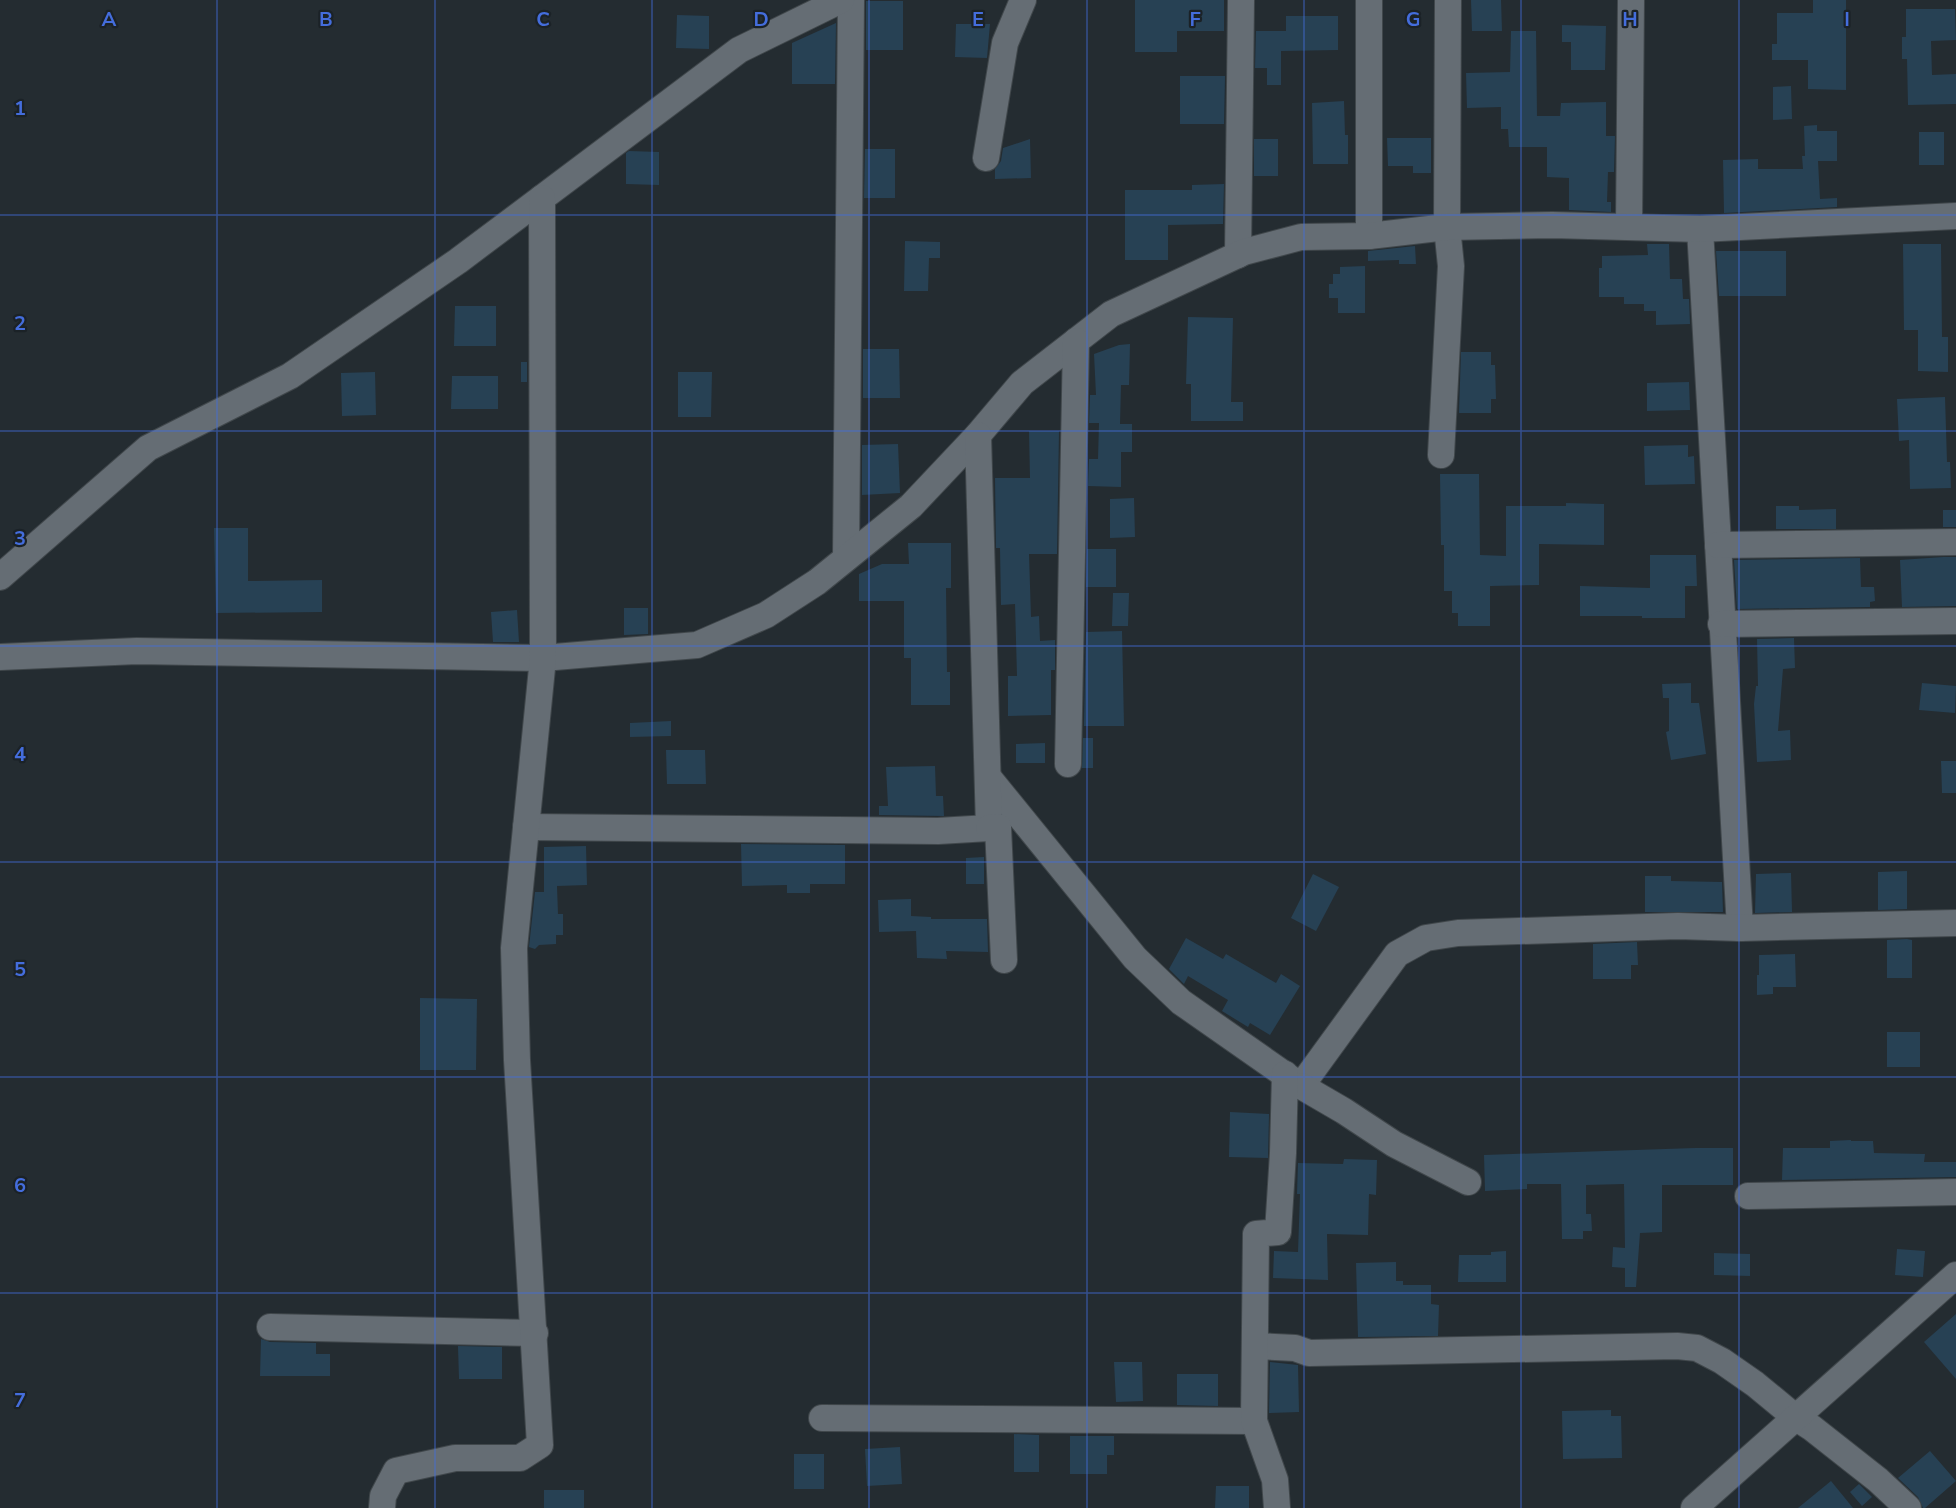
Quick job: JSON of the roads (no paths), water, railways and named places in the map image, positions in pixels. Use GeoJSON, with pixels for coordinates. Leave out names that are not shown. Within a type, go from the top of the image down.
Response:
{"type":"FeatureCollection","features":[{"type":"Feature","properties":{"kind":"street"},"geometry":{"type":"LineString","coordinates":[[0,578],[148,448],[290,376],[459,261],[739,50],[841,0]]}},
{"type":"Feature","properties":{"kind":"street"},"geometry":{"type":"LineString","coordinates":[[846,558],[851,0]]}},
{"type":"Feature","properties":{"kind":"street"},"geometry":{"type":"LineString","coordinates":[[986,158],[1005,43],[1023,0]]}},
{"type":"Feature","properties":{"kind":"street"},"geometry":{"type":"LineString","coordinates":[[1238,255],[1240,0]]}},
{"type":"Feature","properties":{"kind":"street"},"geometry":{"type":"LineString","coordinates":[[1369,0],[1370,236]]}},
{"type":"Feature","properties":{"kind":"street"},"geometry":{"type":"LineString","coordinates":[[1441,455],[1451,266],[1447,227],[1449,0]]}},
{"type":"Feature","properties":{"kind":"street"},"geometry":{"type":"LineString","coordinates":[[1629,226],[1631,0]]}},
{"type":"Feature","properties":{"kind":"street"},"geometry":{"type":"LineString","coordinates":[[382,1508],[383,1496],[396,1471],[454,1458],[520,1458],[540,1445],[517,1060],[514,948],[543,658],[542,198]]}},
{"type":"Feature","properties":{"kind":"street"},"geometry":{"type":"LineString","coordinates":[[0,657],[137,651],[543,658],[697,645],[766,615],[817,582],[911,506],[978,435],[1022,383],[1111,314],[1238,255],[1301,237],[1370,236],[1447,227],[1552,225],[1700,228],[1956,216]]}},
{"type":"Feature","properties":{"kind":"street"},"geometry":{"type":"LineString","coordinates":[[1700,228],[1740,928]]}},
{"type":"Feature","properties":{"kind":"street"},"geometry":{"type":"LineString","coordinates":[[1068,764],[1076,341]]}},
{"type":"Feature","properties":{"kind":"street"},"geometry":{"type":"LineString","coordinates":[[978,435],[989,828]]}},
{"type":"Feature","properties":{"kind":"street"},"geometry":{"type":"LineString","coordinates":[[1718,544],[1956,542]]}},
{"type":"Feature","properties":{"kind":"street"},"geometry":{"type":"LineString","coordinates":[[1721,624],[1956,621]]}},
{"type":"Feature","properties":{"kind":"street"},"geometry":{"type":"LineString","coordinates":[[987,777],[1135,958],[1180,1002],[1293,1080],[1394,1144],[1468,1182]]}},
{"type":"Feature","properties":{"kind":"street"},"geometry":{"type":"LineString","coordinates":[[526,827],[938,831],[998,827],[1004,960]]}},
{"type":"Feature","properties":{"kind":"street"},"geometry":{"type":"LineString","coordinates":[[1277,1508],[1275,1480],[1254,1421],[1256,1234],[1278,1232],[1283,1153],[1293,1080],[1397,954],[1426,938],[1458,933],[1678,926],[1740,928],[1956,923]]}},
{"type":"Feature","properties":{"kind":"street"},"geometry":{"type":"LineString","coordinates":[[1748,1196],[1956,1192]]}},
{"type":"Feature","properties":{"kind":"street"},"geometry":{"type":"LineString","coordinates":[[1694,1508],[1795,1418],[1952,1285]]}},
{"type":"Feature","properties":{"kind":"street"},"geometry":{"type":"LineString","coordinates":[[270,1327],[535,1333]]}},
{"type":"Feature","properties":{"kind":"street"},"geometry":{"type":"LineString","coordinates":[[1255,1346],[1295,1348],[1309,1353],[1677,1346],[1697,1348],[1722,1361],[1755,1384],[1795,1418],[1812,1428],[1878,1480],[1908,1508]]}},
{"type":"Feature","properties":{"kind":"street"},"geometry":{"type":"LineString","coordinates":[[822,1418],[1254,1421]]}}]}
